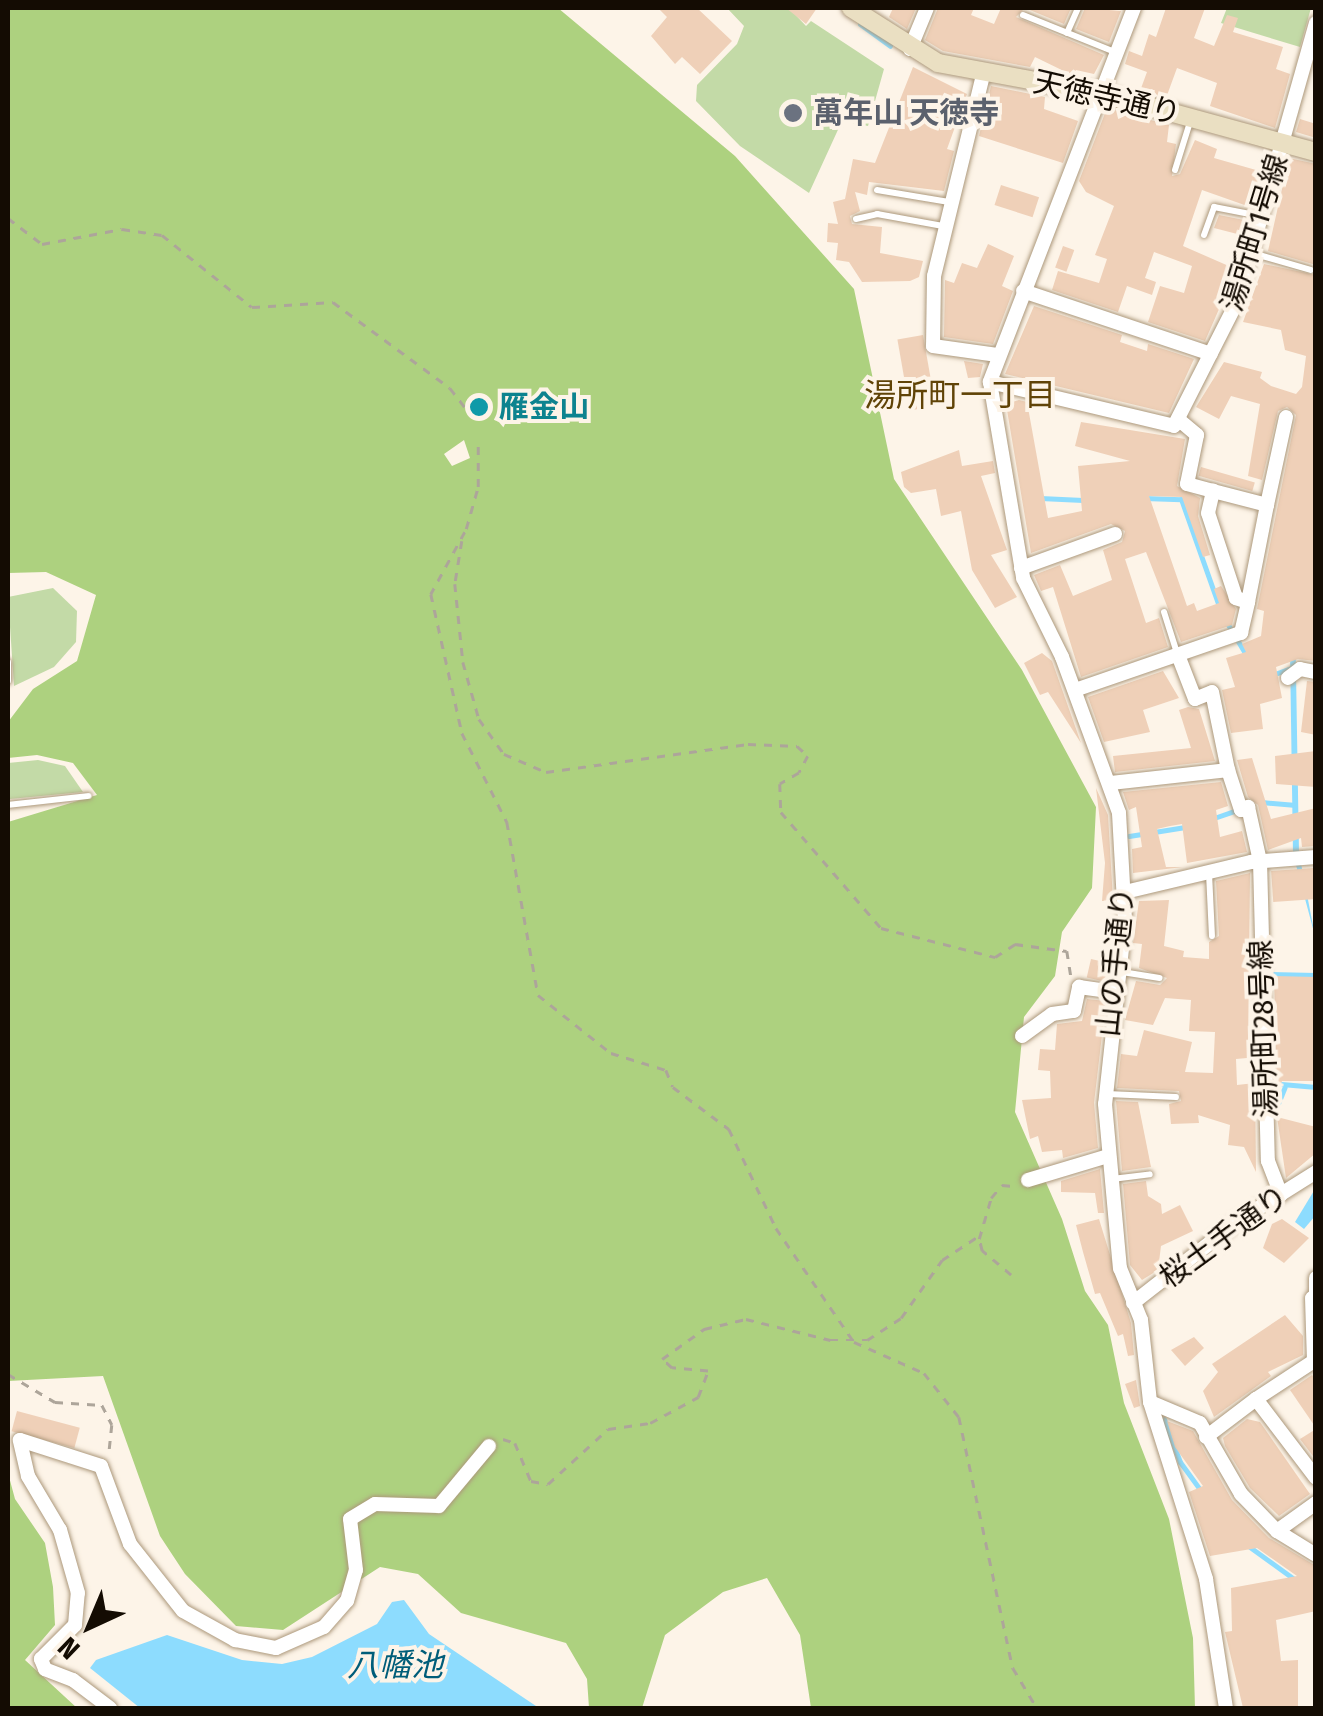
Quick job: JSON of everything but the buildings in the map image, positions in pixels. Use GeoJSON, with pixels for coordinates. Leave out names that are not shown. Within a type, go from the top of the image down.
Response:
{"type":"FeatureCollection","features":[{"type":"Feature","properties":{"kind":"street","name":"天徳寺通り"},"geometry":{"type":"LineString","coordinates":[[851,8],[910,49],[938,63],[1100,93],[1316,152]]}},
{"type":"Feature","properties":{"kind":"street"},"geometry":{"type":"LineString","coordinates":[[910,49],[927,8]]}},
{"type":"Feature","properties":{"kind":"street","name":"山の手通り"},"geometry":{"type":"LineString","coordinates":[[1134,8],[997,355],[990,382],[1021,568],[1075,690],[1110,784],[1126,892],[1106,1094],[1120,1268],[1133,1303],[1150,1402],[1206,1579],[1226,1708]]}},
{"type":"Feature","properties":{"kind":"street","name":"湯所町1号線"},"geometry":{"type":"LineString","coordinates":[[1178,419],[1211,354],[1252,253],[1316,23]]}},
{"type":"Feature","properties":{"kind":"street"},"geometry":{"type":"LineString","coordinates":[[984,72],[934,276],[933,346],[997,355]]}},
{"type":"Feature","properties":{"kind":"street"},"geometry":{"type":"LineString","coordinates":[[1023,291],[1211,354]]}},
{"type":"Feature","properties":{"kind":"street"},"geometry":{"type":"LineString","coordinates":[[990,382],[1148,423],[1174,426],[1178,419],[1197,435],[1187,484],[1267,506]]}},
{"type":"Feature","properties":{"kind":"street"},"geometry":{"type":"LineString","coordinates":[[1075,690],[1241,633],[1286,417]]}},
{"type":"Feature","properties":{"kind":"street"},"geometry":{"type":"LineString","coordinates":[[1213,491],[1208,514],[1236,598],[1248,602]]}},
{"type":"Feature","properties":{"kind":"street"},"geometry":{"type":"LineString","coordinates":[[1021,568],[1115,534]]}},
{"type":"Feature","properties":{"kind":"street","name":"湯所町28号線"},"geometry":{"type":"LineString","coordinates":[[1178,656],[1195,699],[1212,692],[1228,770],[1241,810],[1248,807],[1260,861],[1268,1161],[1280,1195]]}},
{"type":"Feature","properties":{"kind":"street"},"geometry":{"type":"LineString","coordinates":[[1110,784],[1228,770]]}},
{"type":"Feature","properties":{"kind":"street"},"geometry":{"type":"LineString","coordinates":[[1126,892],[1260,861],[1303,858]]}},
{"type":"Feature","properties":{"kind":"street"},"geometry":{"type":"LineString","coordinates":[[1022,1036],[1052,1014],[1074,1011],[1079,988],[1116,992]]}},
{"type":"Feature","properties":{"kind":"street"},"geometry":{"type":"LineString","coordinates":[[1028,1180],[1108,1156]]}},
{"type":"Feature","properties":{"kind":"street","name":"桜土手通り"},"geometry":{"type":"LineString","coordinates":[[1133,1303],[1316,1172]]}},
{"type":"Feature","properties":{"kind":"street"},"geometry":{"type":"LineString","coordinates":[[1206,1436],[1314,1361],[1316,1278]]}},
{"type":"Feature","properties":{"kind":"street"},"geometry":{"type":"LineString","coordinates":[[1256,1399],[1316,1478]]}},
{"type":"Feature","properties":{"kind":"street"},"geometry":{"type":"LineString","coordinates":[[1150,1402],[1190,1415],[1241,1494],[1278,1531],[1316,1555]]}},
{"type":"Feature","properties":{"kind":"street"},"geometry":{"type":"LineString","coordinates":[[110,1708],[74,1680],[45,1669],[41,1658],[75,1626],[78,1593],[60,1530],[17,1447],[20,1440],[74,1453],[104,1474],[130,1544],[183,1611],[235,1640],[276,1648],[324,1628],[348,1601],[356,1570],[350,1519],[375,1504],[439,1506],[489,1446]]}},
{"type":"Feature","properties":{"kind":"street"},"geometry":{"type":"LineString","coordinates":[[1278,1531],[1316,1503]]}},
{"type":"Feature","properties":{"kind":"lane"},"geometry":{"type":"LineString","coordinates":[[1067,33],[1078,8]]}},
{"type":"Feature","properties":{"kind":"lane"},"geometry":{"type":"LineString","coordinates":[[1023,15],[1116,53]]}},
{"type":"Feature","properties":{"kind":"lane"},"geometry":{"type":"LineString","coordinates":[[1175,170],[1191,118]]}},
{"type":"Feature","properties":{"kind":"lane"},"geometry":{"type":"LineString","coordinates":[[877,190],[950,202]]}},
{"type":"Feature","properties":{"kind":"lane"},"geometry":{"type":"LineString","coordinates":[[1204,235],[1214,207],[1262,217]]}},
{"type":"Feature","properties":{"kind":"lane"},"geometry":{"type":"LineString","coordinates":[[856,219],[876,214],[944,226]]}},
{"type":"Feature","properties":{"kind":"lane"},"geometry":{"type":"LineString","coordinates":[[1252,253],[1310,270]]}},
{"type":"Feature","properties":{"kind":"lane"},"geometry":{"type":"LineString","coordinates":[[1164,612],[1178,656]]}},
{"type":"Feature","properties":{"kind":"lane"},"geometry":{"type":"LineString","coordinates":[[8,662],[8,681]]}},
{"type":"Feature","properties":{"kind":"lane"},"geometry":{"type":"LineString","coordinates":[[8,805],[88,796]]}},
{"type":"Feature","properties":{"kind":"lane"},"geometry":{"type":"LineString","coordinates":[[1209,873],[1212,936]]}},
{"type":"Feature","properties":{"kind":"lane"},"geometry":{"type":"LineString","coordinates":[[1119,972],[1160,978]]}},
{"type":"Feature","properties":{"kind":"lane"},"geometry":{"type":"LineString","coordinates":[[1106,1094],[1176,1097]]}},
{"type":"Feature","properties":{"kind":"lane"},"geometry":{"type":"LineString","coordinates":[[1110,1179],[1150,1174]]}},
{"type":"Feature","properties":{"kind":"path"},"geometry":{"type":"LineString","coordinates":[[8,218],[42,244],[122,229],[162,234],[252,307],[333,302],[450,388],[466,407]]}},
{"type":"Feature","properties":{"kind":"path"},"geometry":{"type":"LineString","coordinates":[[478,442],[478,487],[455,584],[464,662],[479,719],[504,754],[546,772],[748,744],[796,746],[808,756],[799,773],[780,784],[781,812],[882,928],[995,958],[1015,944],[1066,951],[1072,986],[1079,988]]}},
{"type":"Feature","properties":{"kind":"path"},"geometry":{"type":"LineString","coordinates":[[465,532],[431,594],[462,733],[507,822],[538,995],[610,1053],[666,1070],[673,1087],[729,1129],[776,1228],[854,1342]]}},
{"type":"Feature","properties":{"kind":"path"},"geometry":{"type":"LineString","coordinates":[[8,1097],[8,1106]]}},
{"type":"Feature","properties":{"kind":"path"},"geometry":{"type":"LineString","coordinates":[[1011,1275],[982,1251],[980,1236],[990,1198],[1002,1185],[1028,1180]]}},
{"type":"Feature","properties":{"kind":"path"},"geometry":{"type":"LineString","coordinates":[[854,1342],[902,1318],[942,1260],[980,1236]]}},
{"type":"Feature","properties":{"kind":"path"},"geometry":{"type":"LineString","coordinates":[[489,1446],[498,1439],[515,1443],[526,1476],[548,1484],[608,1429],[650,1423],[691,1404],[708,1371],[672,1368],[662,1358],[719,1322],[746,1319],[854,1342],[924,1373],[959,1417],[1013,1668],[1037,1708]]}},
{"type":"Feature","properties":{"kind":"path"},"geometry":{"type":"LineString","coordinates":[[8,1374],[55,1402],[102,1405],[112,1424],[104,1474]]}},
{"type":"Feature","properties":{"kind":"green space"},"geometry":{"type":"Polygon","coordinates":[[[8,8],[558,8],[735,156],[854,289],[894,479],[1022,670],[1096,807],[1092,888],[1062,932],[1055,976],[1024,1017],[1015,1112],[1062,1219],[1085,1291],[1108,1325],[1124,1403],[1169,1519],[1193,1638],[1195,1708],[811,1708],[800,1635],[767,1578],[723,1592],[665,1635],[642,1708],[589,1708],[587,1679],[566,1643],[461,1613],[418,1574],[380,1567],[283,1630],[236,1626],[185,1574],[160,1536],[103,1376],[8,1381],[8,822],[97,795],[73,763],[37,755],[8,758],[8,722],[33,689],[77,661],[96,595],[46,572],[8,573],[8,8]],[[464,440],[444,454],[452,466],[470,458],[464,440]]]}},
{"type":"Feature","properties":{"kind":"green space"},"geometry":{"type":"Polygon","coordinates":[[[727,8],[789,8],[806,26],[811,21],[884,69],[868,126],[842,121],[809,193],[740,146],[696,101],[697,85],[737,44],[744,26],[727,8]]]}},
{"type":"Feature","properties":{"kind":"green space"},"geometry":{"type":"Polygon","coordinates":[[[1227,8],[1311,8],[1300,47],[1221,23],[1227,8]]]}},
{"type":"Feature","properties":{"kind":"green space"},"geometry":{"type":"Polygon","coordinates":[[[53,588],[77,611],[76,642],[54,667],[14,686],[8,597],[53,588]]]}},
{"type":"Feature","properties":{"kind":"green space"},"geometry":{"type":"Polygon","coordinates":[[[38,760],[65,766],[83,792],[10,799],[8,763],[38,760]]]}},
{"type":"Feature","properties":{"kind":"green space"},"geometry":{"type":"Polygon","coordinates":[[[8,1473],[15,1499],[45,1543],[53,1587],[55,1625],[25,1660],[77,1708],[8,1708],[8,1473]]]}},
{"type":"Feature","properties":{"kind":"water"},"geometry":{"type":"Polygon","coordinates":[[[1289,585],[1295,611],[1299,853],[1315,936],[1293,854],[1289,585]]]}},
{"type":"Feature","properties":{"kind":"water"},"geometry":{"type":"Polygon","coordinates":[[[1315,1189],[1315,1216],[1304,1229],[1295,1222],[1315,1189]]]}},
{"type":"Feature","properties":{"kind":"water","name":"八幡池"},"geometry":{"type":"Polygon","coordinates":[[[404,1600],[429,1634],[539,1708],[140,1708],[90,1668],[96,1660],[167,1635],[242,1660],[282,1664],[312,1657],[377,1624],[392,1602],[404,1600]]]}},
{"type":"Feature","properties":{"kind":"waterway"},"geometry":{"type":"LineString","coordinates":[[860,24],[890,46]]}},
{"type":"Feature","properties":{"kind":"waterway"},"geometry":{"type":"LineString","coordinates":[[1040,498],[1083,500]]}},
{"type":"Feature","properties":{"kind":"waterway"},"geometry":{"type":"LineString","coordinates":[[1144,498],[1181,499],[1220,609]]}},
{"type":"Feature","properties":{"kind":"waterway"},"geometry":{"type":"LineString","coordinates":[[1227,623],[1247,656]]}},
{"type":"Feature","properties":{"kind":"waterway"},"geometry":{"type":"LineString","coordinates":[[1272,675],[1291,668]]}},
{"type":"Feature","properties":{"kind":"waterway"},"geometry":{"type":"LineString","coordinates":[[1261,802],[1293,805]]}},
{"type":"Feature","properties":{"kind":"waterway"},"geometry":{"type":"LineString","coordinates":[[1214,818],[1237,810]]}},
{"type":"Feature","properties":{"kind":"waterway"},"geometry":{"type":"LineString","coordinates":[[1129,836],[1185,827]]}},
{"type":"Feature","properties":{"kind":"waterway"},"geometry":{"type":"LineString","coordinates":[[1267,974],[1316,975]]}},
{"type":"Feature","properties":{"kind":"waterway"},"geometry":{"type":"LineString","coordinates":[[1270,1083],[1316,1087]]}},
{"type":"Feature","properties":{"kind":"waterway"},"geometry":{"type":"LineString","coordinates":[[1273,1116],[1285,1087]]}},
{"type":"Feature","properties":{"kind":"waterway"},"geometry":{"type":"LineString","coordinates":[[1164,1419],[1180,1462],[1201,1491]]}},
{"type":"Feature","properties":{"kind":"waterway"},"geometry":{"type":"LineString","coordinates":[[1247,1545],[1294,1579]]}},
{"type":"Feature","properties":{"kind":"place","name":"萬年山 天徳寺"},"geometry":{"type":"Point","coordinates":[793,113]}},
{"type":"Feature","properties":{"kind":"place","name":"雁金山"},"geometry":{"type":"Point","coordinates":[479,407]}},
{"type":"Feature","properties":{"kind":"district","name":"湯所町一丁目"},"geometry":{"type":"Point","coordinates":[960,395]}}]}
